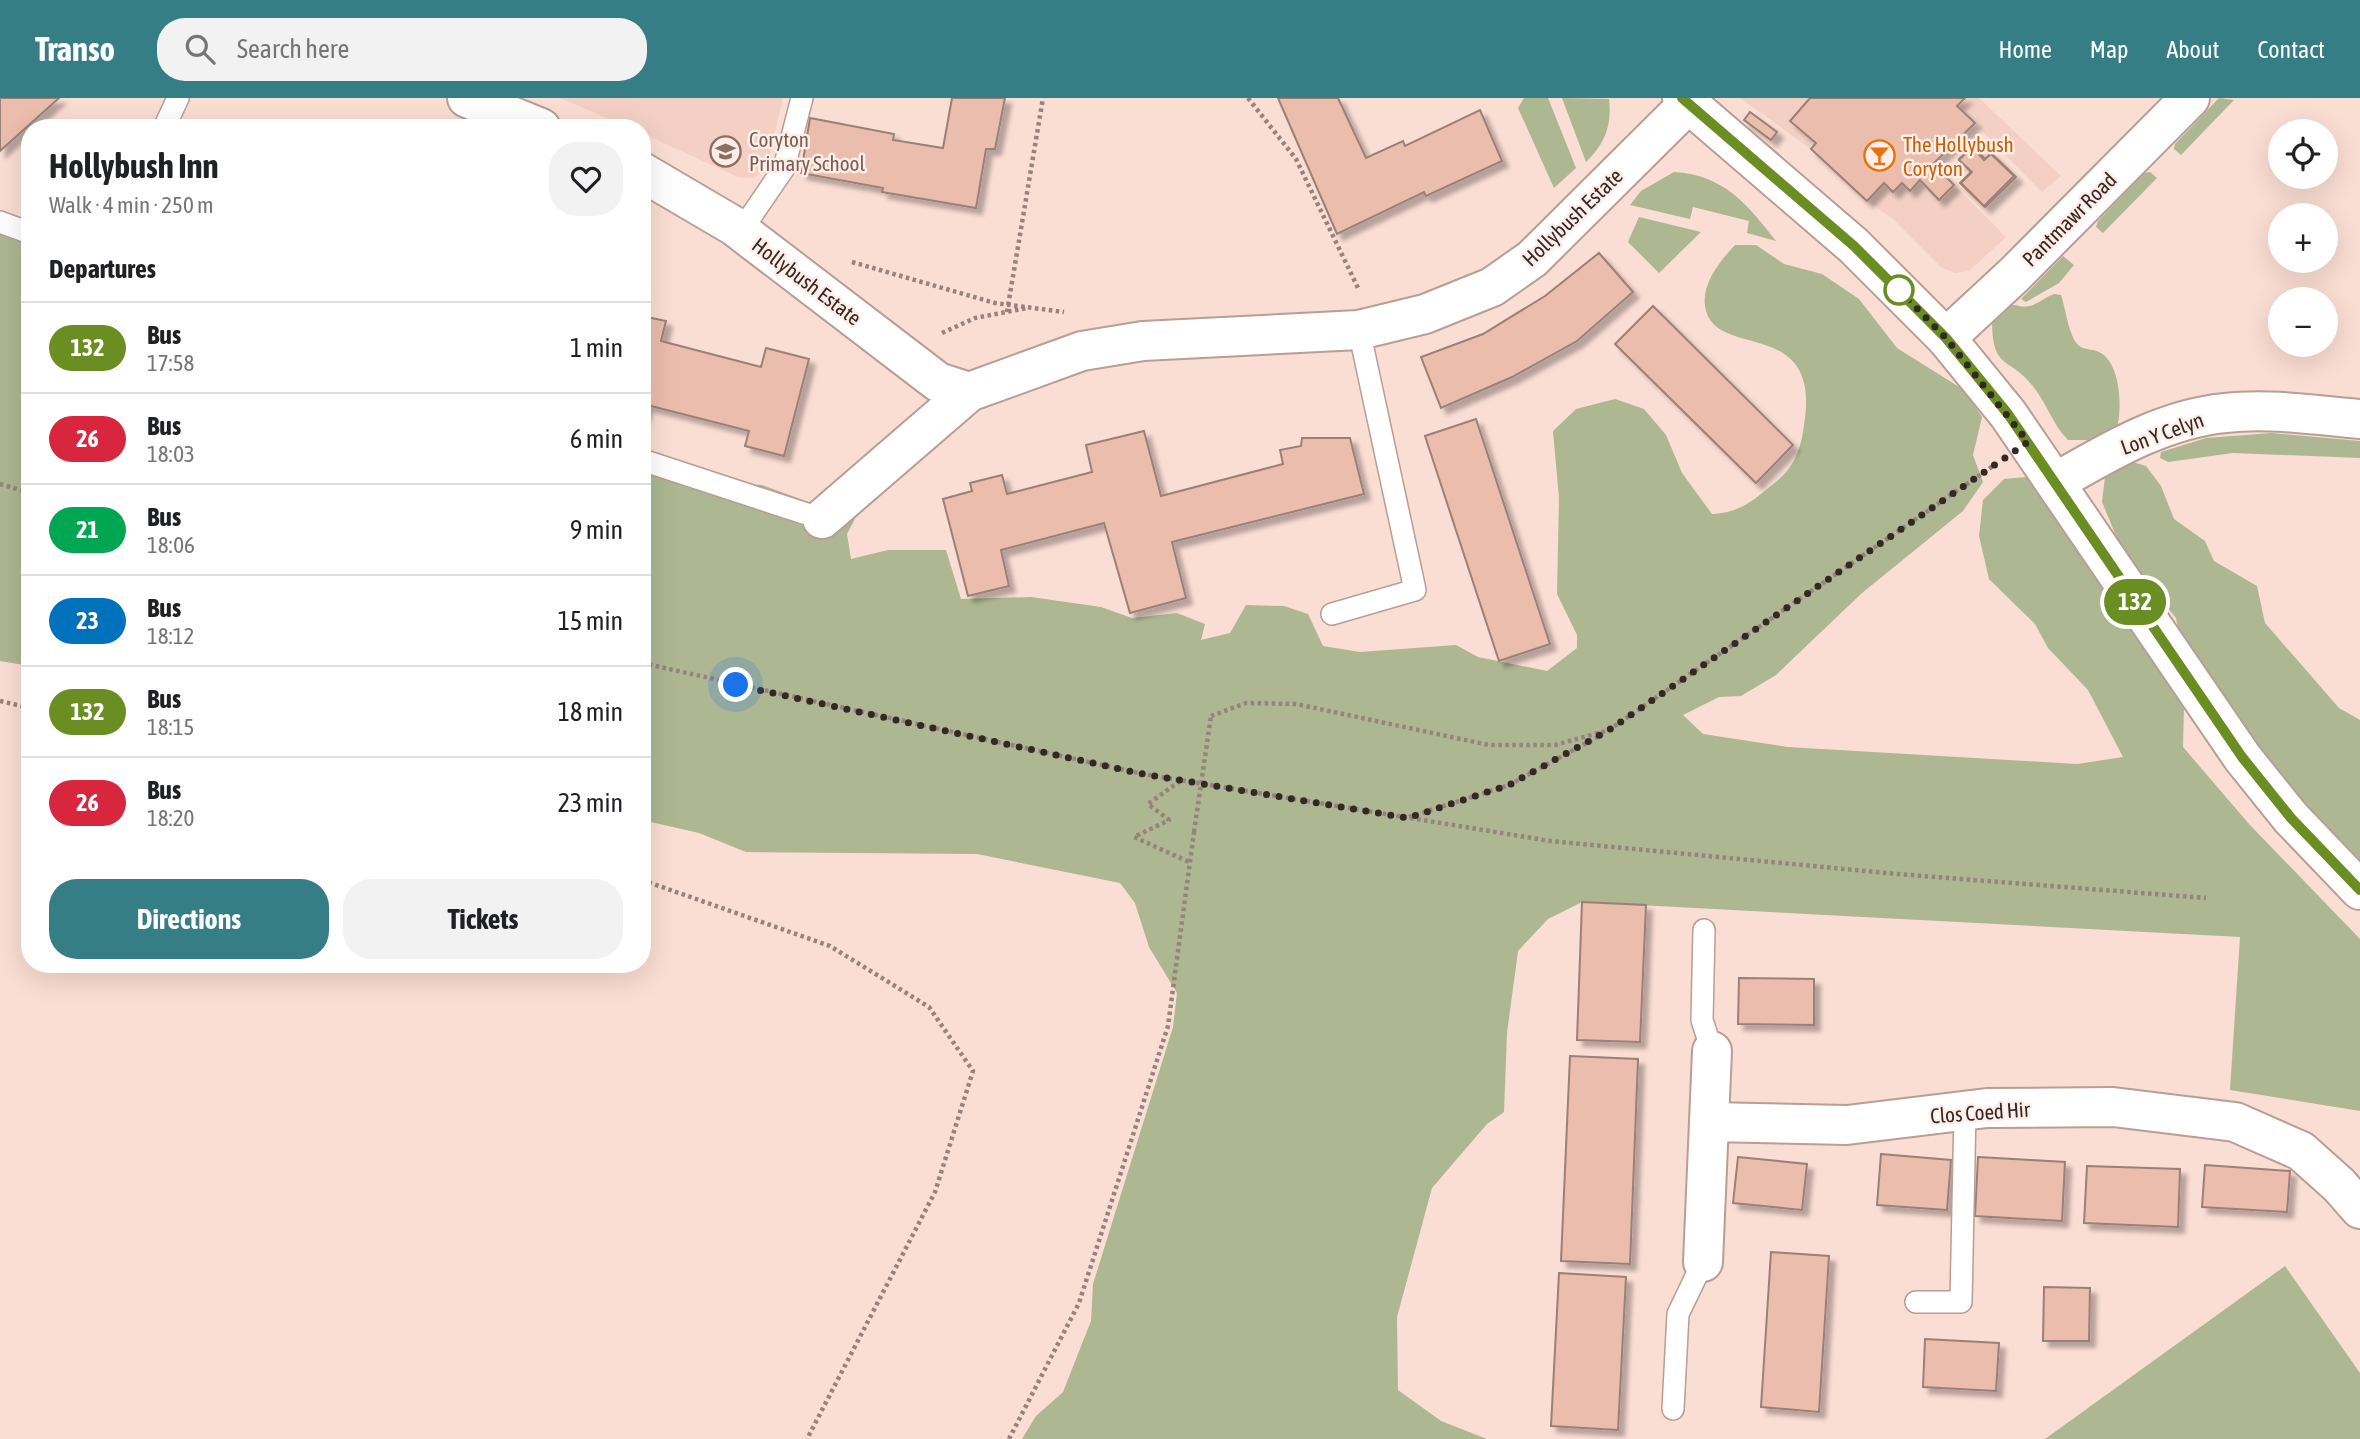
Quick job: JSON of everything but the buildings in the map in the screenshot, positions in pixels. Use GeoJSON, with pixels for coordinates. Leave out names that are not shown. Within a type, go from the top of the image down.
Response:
{"type":"FeatureCollection","features":[{"type":"Feature","properties":{"kind":"street"},"geometry":{"type":"LineString","coordinates":[[467,98],[519,119]]}},
{"type":"Feature","properties":{"kind":"street","name":"Pantmawr Road"},"geometry":{"type":"LineString","coordinates":[[1946,338],[2014,275],[2190,98]]}},
{"type":"Feature","properties":{"kind":"street"},"geometry":{"type":"LineString","coordinates":[[1686,101],[1854,246],[1946,338],[2028,442],[2195,692],[2242,757],[2291,818],[2360,890]]}},
{"type":"Feature","properties":{"kind":"street","name":"Hollybush Estate"},"geometry":{"type":"LineString","coordinates":[[822,519],[969,392],[1082,351],[1143,341],[1367,328],[1425,314],[1492,288],[1532,259],[1686,101]]}},
{"type":"Feature","properties":{"kind":"street","name":"Hollybush Estate"},"geometry":{"type":"LineString","coordinates":[[651,177],[741,231],[938,382],[969,392]]}},
{"type":"Feature","properties":{"kind":"street","name":"Lon Y Celyn"},"geometry":{"type":"LineString","coordinates":[[2056,482],[2133,439],[2187,420],[2225,413],[2270,412],[2360,419]]}},
{"type":"Feature","properties":{"kind":"street"},"geometry":{"type":"LineString","coordinates":[[1703,1262],[1713,1051]]}},
{"type":"Feature","properties":{"kind":"street","name":"Clos Coed Hir"},"geometry":{"type":"LineString","coordinates":[[1709,1122],[1847,1125],[1965,1111],[2113,1107],[2235,1122],[2301,1151],[2339,1185],[2360,1209]]}},
{"type":"Feature","properties":{"kind":"lane"},"geometry":{"type":"LineString","coordinates":[[168,119],[178,98]]}},
{"type":"Feature","properties":{"kind":"lane"},"geometry":{"type":"LineString","coordinates":[[741,231],[784,168],[802,98]]}},
{"type":"Feature","properties":{"kind":"lane"},"geometry":{"type":"LineString","coordinates":[[0,222],[21,230]]}},
{"type":"Feature","properties":{"kind":"lane"},"geometry":{"type":"LineString","coordinates":[[1332,614],[1415,590],[1367,328]]}},
{"type":"Feature","properties":{"kind":"lane"},"geometry":{"type":"LineString","coordinates":[[651,463],[822,519]]}},
{"type":"Feature","properties":{"kind":"lane"},"geometry":{"type":"LineString","coordinates":[[1704,930],[1702,1020],[1713,1051]]}},
{"type":"Feature","properties":{"kind":"lane"},"geometry":{"type":"LineString","coordinates":[[1916,1302],[1961,1302],[1965,1111]]}},
{"type":"Feature","properties":{"kind":"lane"},"geometry":{"type":"LineString","coordinates":[[1673,1409],[1678,1314],[1703,1262]]}},
{"type":"Feature","properties":{"kind":"path"},"geometry":{"type":"LineString","coordinates":[[1007,312],[1043,98]]}},
{"type":"Feature","properties":{"kind":"path"},"geometry":{"type":"LineString","coordinates":[[1248,98],[1296,159],[1367,328]]}},
{"type":"Feature","properties":{"kind":"path"},"geometry":{"type":"LineString","coordinates":[[848,261],[1009,304],[1076,312]]}},
{"type":"Feature","properties":{"kind":"path"},"geometry":{"type":"LineString","coordinates":[[903,353],[975,318],[1032,307]]}},
{"type":"Feature","properties":{"kind":"path"},"geometry":{"type":"LineString","coordinates":[[1408,818],[1509,785],[1609,730],[2028,442]]}},
{"type":"Feature","properties":{"kind":"path"},"geometry":{"type":"LineString","coordinates":[[0,484],[21,491]]}},
{"type":"Feature","properties":{"kind":"path"},"geometry":{"type":"LineString","coordinates":[[651,665],[1180,781],[1550,841],[1897,874],[2206,898]]}},
{"type":"Feature","properties":{"kind":"path"},"geometry":{"type":"LineString","coordinates":[[0,701],[21,706]]}},
{"type":"Feature","properties":{"kind":"path"},"geometry":{"type":"LineString","coordinates":[[1009,1439],[1079,1303],[1168,1026],[1211,716],[1245,703],[1296,704],[1489,745],[1555,745],[1609,730]]}},
{"type":"Feature","properties":{"kind":"path"},"geometry":{"type":"LineString","coordinates":[[1180,781],[1148,804],[1169,820],[1134,837],[1189,862]]}},
{"type":"Feature","properties":{"kind":"path"},"geometry":{"type":"LineString","coordinates":[[651,883],[830,946],[929,1007],[973,1071],[935,1192],[807,1439]]}},
{"type":"Feature","properties":{"kind":"shaded area","name":"Coryton Primary School"},"geometry":{"type":"Polygon","coordinates":[[[560,98],[783,98],[766,170],[753,178],[738,177],[651,137],[651,119],[610,119],[560,98]]]}},
{"type":"Feature","properties":{"kind":"shaded area"},"geometry":{"type":"Polygon","coordinates":[[[1740,98],[1979,98],[2061,176],[2042,192],[1974,123],[1933,164],[2006,237],[1969,271],[1955,273],[1942,268],[1892,218],[1867,201],[1808,147],[1740,98]]]}},
{"type":"Feature","properties":{"kind":"green space"},"geometry":{"type":"Polygon","coordinates":[[[1524,98],[1548,98],[1576,168],[1554,188],[1518,108],[1524,98]]]}},
{"type":"Feature","properties":{"kind":"green space"},"geometry":{"type":"Polygon","coordinates":[[[1562,98],[1609,99],[1606,134],[1586,162],[1562,98]]]}},
{"type":"Feature","properties":{"kind":"green space"},"geometry":{"type":"Polygon","coordinates":[[[2219,98],[2234,100],[2181,155],[2174,149],[2175,144],[2219,98]]]}},
{"type":"Feature","properties":{"kind":"green space"},"geometry":{"type":"Polygon","coordinates":[[[1674,172],[1692,174],[1721,185],[1755,215],[1776,241],[1747,233],[1749,221],[1693,207],[1690,219],[1630,205],[1641,191],[1674,172]]]}},
{"type":"Feature","properties":{"kind":"green space"},"geometry":{"type":"Polygon","coordinates":[[[2150,172],[2157,178],[2103,233],[2096,227],[2098,221],[2144,173],[2150,172]]]}},
{"type":"Feature","properties":{"kind":"green space"},"geometry":{"type":"Polygon","coordinates":[[[1639,217],[1701,232],[1659,273],[1628,242],[1639,217]]]}},
{"type":"Feature","properties":{"kind":"green space"},"geometry":{"type":"Polygon","coordinates":[[[0,233],[21,241],[21,664],[0,661],[0,233]]]}},
{"type":"Feature","properties":{"kind":"green space"},"geometry":{"type":"Polygon","coordinates":[[[1735,245],[1756,245],[1784,264],[1822,274],[1859,299],[1897,348],[1964,390],[1982,417],[1973,455],[1983,482],[1963,511],[1862,593],[1776,675],[1741,696],[1719,697],[1683,715],[1703,734],[1788,747],[2077,764],[2123,757],[2088,690],[2048,648],[2035,624],[1989,579],[1979,536],[1983,500],[2004,479],[2026,477],[2056,504],[2184,706],[2183,747],[2249,824],[2360,939],[2360,1111],[2230,1090],[2240,937],[1582,902],[1548,919],[1518,951],[1507,1033],[1504,1112],[1487,1124],[1432,1188],[1397,1317],[1398,1390],[1441,1421],[1487,1439],[1022,1439],[1036,1416],[1063,1392],[1091,1321],[1093,1284],[1173,1027],[1177,993],[1149,947],[1135,903],[1120,883],[977,854],[746,852],[699,833],[651,822],[651,469],[681,481],[762,485],[855,519],[847,534],[851,559],[888,550],[946,550],[961,599],[1031,597],[1101,607],[1132,618],[1177,613],[1205,624],[1201,640],[1230,633],[1246,605],[1284,606],[1308,614],[1323,646],[1360,652],[1456,645],[1478,657],[1547,671],[1577,648],[1577,635],[1557,594],[1559,498],[1553,431],[1576,409],[1615,399],[1644,409],[1666,435],[1682,473],[1712,514],[1732,511],[1754,499],[1783,475],[1796,456],[1804,425],[1805,391],[1798,368],[1784,354],[1729,334],[1715,325],[1706,311],[1705,292],[1717,266],[1735,245]]]}},
{"type":"Feature","properties":{"kind":"green space"},"geometry":{"type":"Polygon","coordinates":[[[2063,256],[2074,265],[2059,283],[2026,302],[2021,299],[2063,256]]]}},
{"type":"Feature","properties":{"kind":"green space"},"geometry":{"type":"Polygon","coordinates":[[[2054,294],[2061,295],[2070,330],[2077,344],[2106,357],[2116,376],[2119,411],[2116,430],[2095,440],[2068,440],[2032,385],[2003,361],[1995,348],[1992,320],[2000,312],[2011,305],[2033,305],[2054,294]]]}},
{"type":"Feature","properties":{"kind":"green space"},"geometry":{"type":"Polygon","coordinates":[[[2272,433],[2360,441],[2360,458],[2233,453],[2168,462],[2160,458],[2161,452],[2206,438],[2272,433]]]}},
{"type":"Feature","properties":{"kind":"green space"},"geometry":{"type":"Polygon","coordinates":[[[2126,460],[2146,466],[2161,486],[2174,519],[2205,541],[2214,561],[2257,586],[2265,623],[2339,708],[2360,720],[2360,862],[2344,861],[2250,737],[2240,717],[2210,691],[2181,645],[2176,618],[2162,601],[2140,594],[2102,502],[2105,477],[2126,460]]]}},
{"type":"Feature","properties":{"kind":"green space"},"geometry":{"type":"Polygon","coordinates":[[[2285,1266],[2360,1373],[2360,1439],[2045,1439],[2285,1266]]]}},
{"type":"Feature","properties":{"kind":"bus line","name":"132"},"geometry":{"type":"LineString","coordinates":[[1682,98],[1854,246],[1911,300],[1946,338],[2008,414],[2195,692],[2242,757],[2291,818],[2360,890]]}},
{"type":"Feature","properties":{"kind":"place","name":"Coryton Primary School"},"geometry":{"type":"Point","coordinates":[726,151]}},
{"type":"Feature","properties":{"kind":"place","name":"The Hollybush Coryton"},"geometry":{"type":"Point","coordinates":[1880,156]}},
{"type":"Feature","properties":{"kind":"route"},"geometry":{"type":"LineString","coordinates":[[736,685],[1143,774],[1408,818],[1509,785],[1609,730],[2028,442],[1946,338],[1899,290]]}}]}
